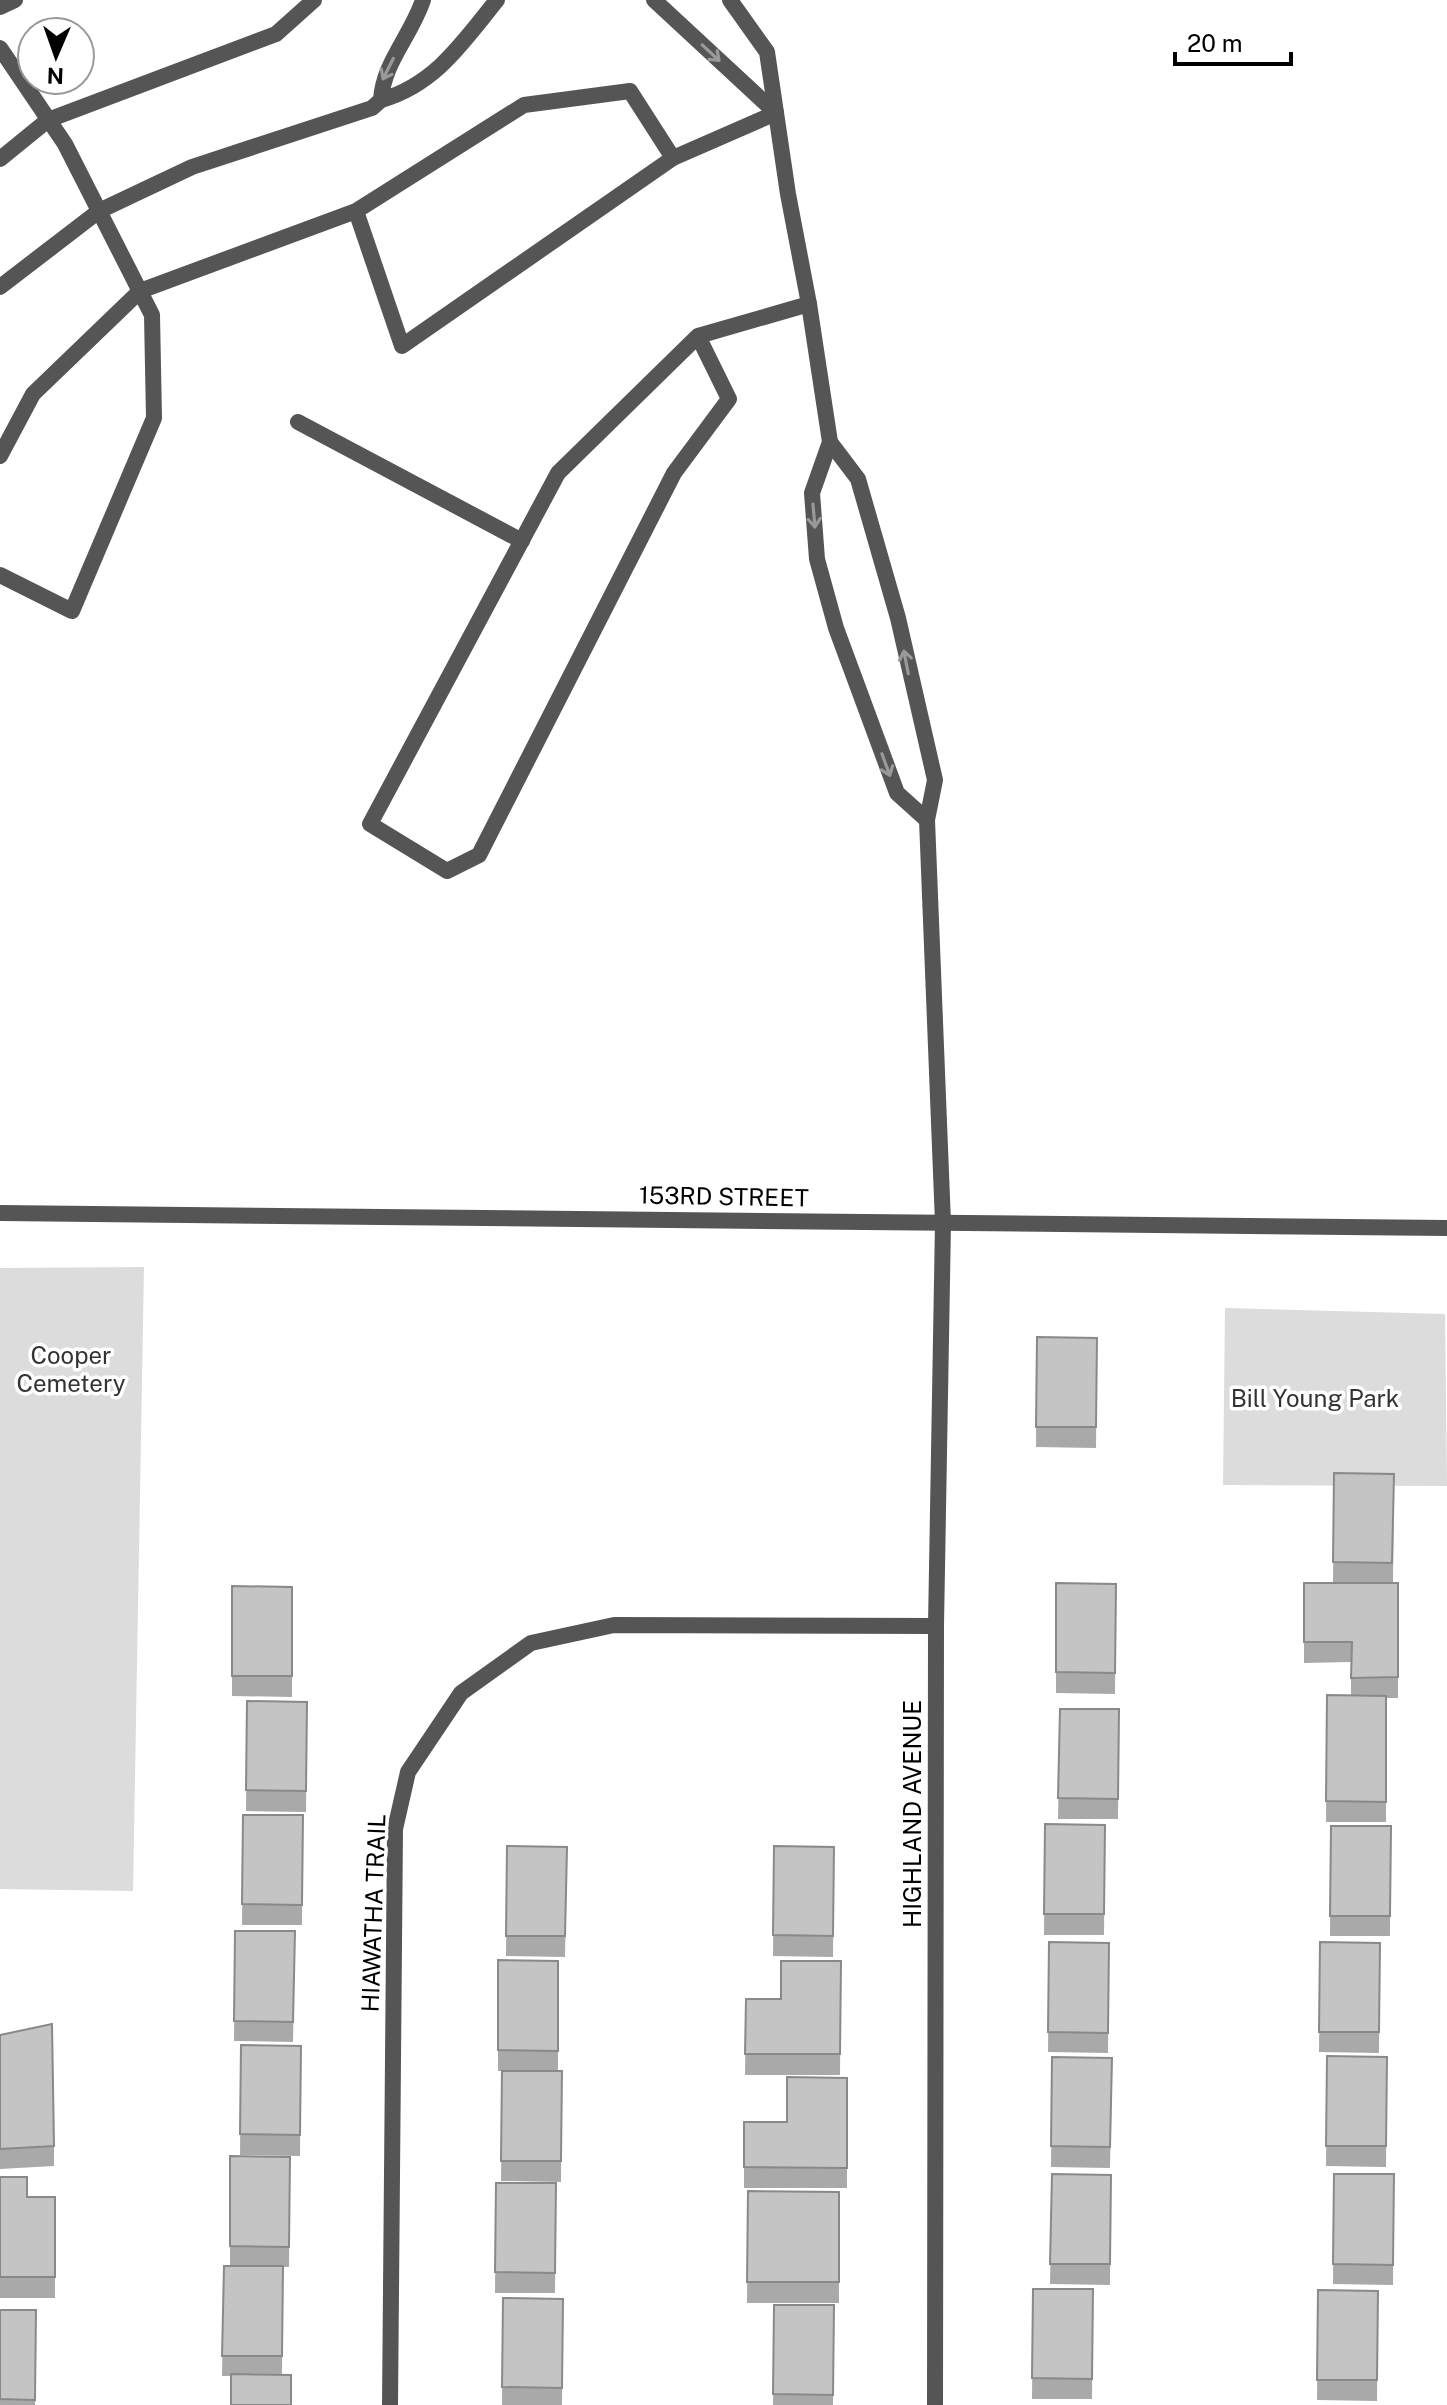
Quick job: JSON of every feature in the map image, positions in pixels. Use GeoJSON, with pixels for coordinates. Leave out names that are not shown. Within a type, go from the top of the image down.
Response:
{"type":"FeatureCollection","features":[{"type":"Feature","properties":{"kind":"street"},"geometry":{"type":"LineString","coordinates":[[0,7],[15,0]]}},
{"type":"Feature","properties":{"kind":"street"},"geometry":{"type":"LineString","coordinates":[[0,159],[48,120],[276,34],[314,0]]}},
{"type":"Feature","properties":{"kind":"street"},"geometry":{"type":"LineString","coordinates":[[381,100],[386,68],[414,27],[423,0]]}},
{"type":"Feature","properties":{"kind":"street"},"geometry":{"type":"LineString","coordinates":[[0,287],[99,211],[192,167],[372,108],[381,100],[409,92],[439,70],[497,0]]}},
{"type":"Feature","properties":{"kind":"street"},"geometry":{"type":"LineString","coordinates":[[654,0],[776,113]]}},
{"type":"Feature","properties":{"kind":"street"},"geometry":{"type":"LineString","coordinates":[[730,0],[767,52],[809,304],[830,442],[812,493],[817,559],[836,628],[897,793],[927,820]]}},
{"type":"Feature","properties":{"kind":"street"},"geometry":{"type":"LineString","coordinates":[[0,48],[48,120],[152,315],[154,418],[72,611],[0,575]]}},
{"type":"Feature","properties":{"kind":"street"},"geometry":{"type":"LineString","coordinates":[[0,456],[33,394],[140,291],[356,211],[524,105],[630,91],[673,158]]}},
{"type":"Feature","properties":{"kind":"street"},"geometry":{"type":"LineString","coordinates":[[356,211],[402,346],[673,158],[776,113]]}},
{"type":"Feature","properties":{"kind":"street"},"geometry":{"type":"LineString","coordinates":[[698,336],[729,399],[674,473],[479,855],[447,871],[370,824],[558,473],[698,336],[809,304]]}},
{"type":"Feature","properties":{"kind":"street"},"geometry":{"type":"LineString","coordinates":[[298,422],[522,541]]}},
{"type":"Feature","properties":{"kind":"street","name":"HIGHLAND AVENUE"},"geometry":{"type":"LineString","coordinates":[[830,442],[858,479],[898,618],[935,780],[927,820],[943,1223],[936,1626],[935,2405]]}},
{"type":"Feature","properties":{"kind":"street","name":"153RD STREET"},"geometry":{"type":"LineString","coordinates":[[0,1213],[1447,1228]]}},
{"type":"Feature","properties":{"kind":"street","name":"HIAWATHA TRAIL"},"geometry":{"type":"LineString","coordinates":[[390,2405],[395,1829],[408,1772],[461,1693],[531,1643],[614,1625],[936,1626]]}},
{"type":"Feature","properties":{"kind":"green space","name":"Cooper Cemetery"},"geometry":{"type":"Polygon","coordinates":[[[144,1267],[133,1891],[0,1889],[0,1268],[144,1267]]]}},
{"type":"Feature","properties":{"kind":"green space","name":"Bill Young Park"},"geometry":{"type":"Polygon","coordinates":[[[1225,1308],[1445,1314],[1447,1486],[1223,1485],[1225,1308]]]}},
{"type":"Feature","properties":{"kind":"building"},"geometry":{"type":"Polygon","coordinates":[[[1037,1337],[1097,1338],[1096,1427],[1036,1427],[1037,1337]]]}},
{"type":"Feature","properties":{"kind":"building"},"geometry":{"type":"Polygon","coordinates":[[[1334,1473],[1394,1474],[1392,1563],[1333,1562],[1334,1473]]]}},
{"type":"Feature","properties":{"kind":"building"},"geometry":{"type":"Polygon","coordinates":[[[1056,1583],[1116,1584],[1115,1673],[1056,1672],[1056,1583]]]}},
{"type":"Feature","properties":{"kind":"building"},"geometry":{"type":"Polygon","coordinates":[[[1304,1583],[1398,1583],[1398,1677],[1351,1678],[1352,1642],[1304,1642],[1304,1583]]]}},
{"type":"Feature","properties":{"kind":"building"},"geometry":{"type":"Polygon","coordinates":[[[232,1586],[292,1587],[292,1676],[232,1676],[232,1586]]]}},
{"type":"Feature","properties":{"kind":"building"},"geometry":{"type":"Polygon","coordinates":[[[1327,1695],[1386,1696],[1386,1802],[1326,1801],[1327,1695]]]}},
{"type":"Feature","properties":{"kind":"building"},"geometry":{"type":"Polygon","coordinates":[[[247,1701],[307,1702],[306,1791],[246,1790],[247,1701]]]}},
{"type":"Feature","properties":{"kind":"building"},"geometry":{"type":"Polygon","coordinates":[[[1060,1709],[1119,1709],[1118,1799],[1058,1798],[1060,1709]]]}},
{"type":"Feature","properties":{"kind":"building"},"geometry":{"type":"Polygon","coordinates":[[[243,1815],[303,1815],[302,1905],[242,1904],[243,1815]]]}},
{"type":"Feature","properties":{"kind":"building"},"geometry":{"type":"Polygon","coordinates":[[[1045,1824],[1105,1825],[1104,1914],[1044,1914],[1045,1824]]]}},
{"type":"Feature","properties":{"kind":"building"},"geometry":{"type":"Polygon","coordinates":[[[1331,1826],[1391,1826],[1390,1916],[1330,1916],[1331,1826]]]}},
{"type":"Feature","properties":{"kind":"building"},"geometry":{"type":"Polygon","coordinates":[[[507,1846],[567,1847],[565,1936],[506,1936],[507,1846]]]}},
{"type":"Feature","properties":{"kind":"building"},"geometry":{"type":"Polygon","coordinates":[[[774,1846],[834,1847],[833,1936],[773,1935],[774,1846]]]}},
{"type":"Feature","properties":{"kind":"building"},"geometry":{"type":"Polygon","coordinates":[[[235,1931],[295,1931],[293,2022],[234,2021],[235,1931]]]}},
{"type":"Feature","properties":{"kind":"building"},"geometry":{"type":"Polygon","coordinates":[[[1049,1942],[1109,1943],[1108,2033],[1048,2032],[1049,1942]]]}},
{"type":"Feature","properties":{"kind":"building"},"geometry":{"type":"Polygon","coordinates":[[[1320,1942],[1380,1943],[1379,2032],[1319,2032],[1320,1942]]]}},
{"type":"Feature","properties":{"kind":"building"},"geometry":{"type":"Polygon","coordinates":[[[498,1960],[558,1961],[558,2051],[498,2050],[498,1960]]]}},
{"type":"Feature","properties":{"kind":"building"},"geometry":{"type":"Polygon","coordinates":[[[781,1961],[841,1961],[840,2054],[745,2054],[746,1999],[781,1999],[781,1961]]]}},
{"type":"Feature","properties":{"kind":"building"},"geometry":{"type":"Polygon","coordinates":[[[52,2024],[54,2146],[0,2149],[0,2035],[52,2024]]]}},
{"type":"Feature","properties":{"kind":"building"},"geometry":{"type":"Polygon","coordinates":[[[241,2045],[301,2046],[300,2135],[240,2134],[241,2045]]]}},
{"type":"Feature","properties":{"kind":"building"},"geometry":{"type":"Polygon","coordinates":[[[1327,2056],[1387,2057],[1386,2146],[1326,2146],[1327,2056]]]}},
{"type":"Feature","properties":{"kind":"building"},"geometry":{"type":"Polygon","coordinates":[[[1052,2057],[1112,2058],[1110,2147],[1051,2146],[1052,2057]]]}},
{"type":"Feature","properties":{"kind":"building"},"geometry":{"type":"Polygon","coordinates":[[[502,2071],[562,2071],[561,2161],[501,2161],[502,2071]]]}},
{"type":"Feature","properties":{"kind":"building"},"geometry":{"type":"Polygon","coordinates":[[[787,2077],[847,2078],[847,2168],[744,2167],[744,2122],[787,2122],[787,2077]]]}},
{"type":"Feature","properties":{"kind":"building"},"geometry":{"type":"Polygon","coordinates":[[[230,2156],[290,2157],[289,2247],[230,2246],[230,2156]]]}},
{"type":"Feature","properties":{"kind":"building"},"geometry":{"type":"Polygon","coordinates":[[[1052,2174],[1111,2175],[1110,2264],[1050,2264],[1052,2174]]]}},
{"type":"Feature","properties":{"kind":"building"},"geometry":{"type":"Polygon","coordinates":[[[1334,2174],[1394,2174],[1393,2265],[1333,2264],[1334,2174]]]}},
{"type":"Feature","properties":{"kind":"building"},"geometry":{"type":"Polygon","coordinates":[[[0,2177],[27,2177],[27,2197],[55,2197],[55,2277],[0,2277],[0,2177]]]}},
{"type":"Feature","properties":{"kind":"building"},"geometry":{"type":"Polygon","coordinates":[[[496,2183],[556,2183],[555,2273],[495,2272],[496,2183]]]}},
{"type":"Feature","properties":{"kind":"building"},"geometry":{"type":"Polygon","coordinates":[[[748,2191],[839,2192],[839,2282],[747,2282],[748,2191]]]}},
{"type":"Feature","properties":{"kind":"building"},"geometry":{"type":"Polygon","coordinates":[[[224,2266],[283,2266],[282,2356],[222,2356],[224,2266]]]}},
{"type":"Feature","properties":{"kind":"building"},"geometry":{"type":"Polygon","coordinates":[[[1033,2289],[1093,2289],[1092,2379],[1032,2378],[1033,2289]]]}},
{"type":"Feature","properties":{"kind":"building"},"geometry":{"type":"Polygon","coordinates":[[[1318,2290],[1378,2291],[1377,2380],[1317,2380],[1318,2290]]]}},
{"type":"Feature","properties":{"kind":"building"},"geometry":{"type":"Polygon","coordinates":[[[503,2298],[563,2299],[562,2388],[502,2387],[503,2298]]]}},
{"type":"Feature","properties":{"kind":"building"},"geometry":{"type":"Polygon","coordinates":[[[774,2305],[834,2305],[833,2395],[773,2394],[774,2305]]]}},
{"type":"Feature","properties":{"kind":"building"},"geometry":{"type":"Polygon","coordinates":[[[0,2310],[36,2310],[35,2400],[0,2399],[0,2310]]]}},
{"type":"Feature","properties":{"kind":"building"},"geometry":{"type":"Polygon","coordinates":[[[231,2374],[291,2375],[291,2405],[231,2405],[231,2374]]]}}]}
